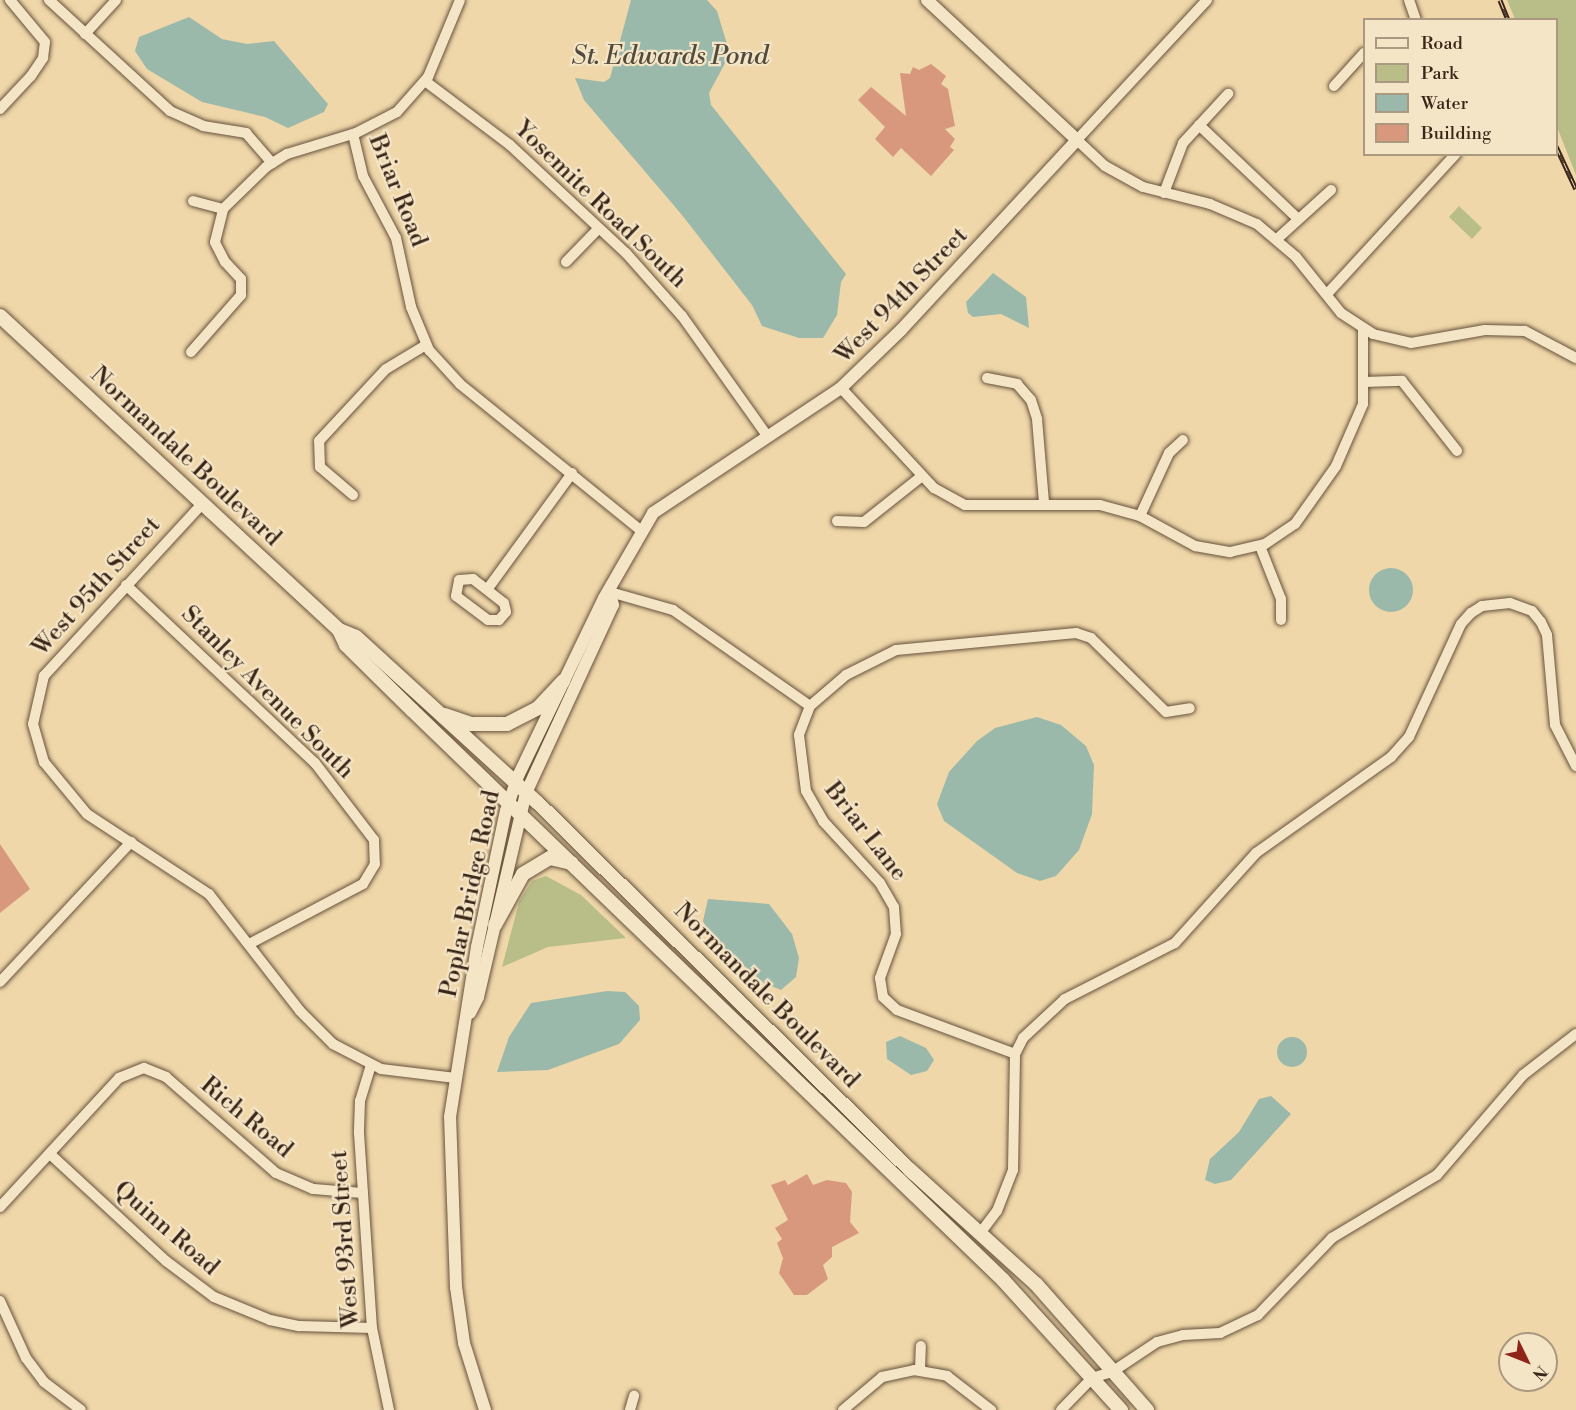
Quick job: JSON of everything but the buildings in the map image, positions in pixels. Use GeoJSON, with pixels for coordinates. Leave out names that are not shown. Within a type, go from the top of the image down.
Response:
{"type":"FeatureCollection","features":[{"type":"Feature","properties":{"kind":"main road","name":"Normandale Boulevard"},"geometry":{"type":"LineString","coordinates":[[0,316],[339,630],[356,637],[526,793],[901,1161],[1036,1284],[1147,1410]]}},
{"type":"Feature","properties":{"kind":"main road","name":"Normandale Boulevard"},"geometry":{"type":"LineString","coordinates":[[339,630],[346,645],[1003,1280],[1121,1410]]}},
{"type":"Feature","properties":{"kind":"main road"},"geometry":{"type":"LineString","coordinates":[[429,704],[462,722],[507,724],[538,708],[568,684]]}},
{"type":"Feature","properties":{"kind":"main road"},"geometry":{"type":"LineString","coordinates":[[495,925],[523,874],[550,858],[572,863]]}},
{"type":"Feature","properties":{"kind":"street"},"geometry":{"type":"LineString","coordinates":[[0,109],[37,67],[45,42],[10,0]]}},
{"type":"Feature","properties":{"kind":"street"},"geometry":{"type":"LineString","coordinates":[[49,0],[170,111],[203,126],[246,133],[272,164]]}},
{"type":"Feature","properties":{"kind":"street"},"geometry":{"type":"LineString","coordinates":[[84,34],[116,0]]}},
{"type":"Feature","properties":{"kind":"street"},"geometry":{"type":"LineString","coordinates":[[353,134],[397,112],[425,81],[460,0]]}},
{"type":"Feature","properties":{"kind":"street"},"geometry":{"type":"LineString","coordinates":[[927,0],[1077,140],[1123,178],[1164,193],[1234,213],[1277,239],[1328,293],[1341,313],[1364,329],[1392,340],[1443,340],[1485,330],[1525,331],[1576,358]]}},
{"type":"Feature","properties":{"kind":"street","name":"West 94th Street"},"geometry":{"type":"LineString","coordinates":[[568,684],[640,530],[668,500],[841,388],[901,330],[1207,0]]}},
{"type":"Feature","properties":{"kind":"street"},"geometry":{"type":"LineString","coordinates":[[1409,0],[1412,18]]}},
{"type":"Feature","properties":{"kind":"street"},"geometry":{"type":"LineString","coordinates":[[1334,86],[1363,55]]}},
{"type":"Feature","properties":{"kind":"street","name":"Yosemite Road South"},"geometry":{"type":"LineString","coordinates":[[425,81],[485,124],[599,228],[682,316],[768,436]]}},
{"type":"Feature","properties":{"kind":"street"},"geometry":{"type":"LineString","coordinates":[[1164,193],[1175,155],[1228,94]]}},
{"type":"Feature","properties":{"kind":"street"},"geometry":{"type":"LineString","coordinates":[[1199,125],[1296,217]]}},
{"type":"Feature","properties":{"kind":"street","name":"Briar Road"},"geometry":{"type":"LineString","coordinates":[[223,209],[272,164],[309,145],[353,134],[363,176],[396,238],[411,308],[426,345],[443,369],[640,530]]}},
{"type":"Feature","properties":{"kind":"street"},"geometry":{"type":"LineString","coordinates":[[1328,293],[1454,156]]}},
{"type":"Feature","properties":{"kind":"street"},"geometry":{"type":"LineString","coordinates":[[1277,239],[1296,217],[1310,213],[1331,190]]}},
{"type":"Feature","properties":{"kind":"street"},"geometry":{"type":"LineString","coordinates":[[190,352],[241,295],[241,279],[225,262],[214,242],[223,209],[193,201]]}},
{"type":"Feature","properties":{"kind":"street"},"geometry":{"type":"LineString","coordinates":[[567,262],[599,228]]}},
{"type":"Feature","properties":{"kind":"street"},"geometry":{"type":"LineString","coordinates":[[841,388],[934,488],[964,505],[982,508],[1044,503],[1100,505],[1140,516],[1195,546],[1230,552],[1260,546],[1295,524],[1336,466],[1359,420],[1364,382],[1364,329]]}},
{"type":"Feature","properties":{"kind":"street"},"geometry":{"type":"LineString","coordinates":[[353,495],[320,467],[320,441],[386,369],[426,345]]}},
{"type":"Feature","properties":{"kind":"street"},"geometry":{"type":"LineString","coordinates":[[987,378],[1017,384],[1031,400],[1037,419],[1044,503]]}},
{"type":"Feature","properties":{"kind":"street"},"geometry":{"type":"LineString","coordinates":[[1364,382],[1402,381],[1457,451]]}},
{"type":"Feature","properties":{"kind":"street"},"geometry":{"type":"LineString","coordinates":[[1140,516],[1168,453],[1183,440]]}},
{"type":"Feature","properties":{"kind":"street"},"geometry":{"type":"LineString","coordinates":[[489,587],[572,473]]}},
{"type":"Feature","properties":{"kind":"street"},"geometry":{"type":"LineString","coordinates":[[837,521],[864,522],[922,476]]}},
{"type":"Feature","properties":{"kind":"street","name":"West 95th Street"},"geometry":{"type":"LineString","coordinates":[[202,504],[44,676],[33,708],[36,741],[44,762],[70,798],[131,842],[201,887],[316,1028],[348,1054],[371,1065],[455,1078]]}},
{"type":"Feature","properties":{"kind":"street"},"geometry":{"type":"LineString","coordinates":[[1260,546],[1281,599],[1281,620]]}},
{"type":"Feature","properties":{"kind":"street"},"geometry":{"type":"LineString","coordinates":[[465,578],[489,587],[506,607],[503,616],[494,621],[460,601],[454,590],[465,578]]}},
{"type":"Feature","properties":{"kind":"street","name":"Stanley Avenue South"},"geometry":{"type":"LineString","coordinates":[[126,585],[315,763],[374,840],[375,864],[363,884],[249,944]]}},
{"type":"Feature","properties":{"kind":"street"},"geometry":{"type":"LineString","coordinates":[[610,592],[673,610],[810,706],[846,675],[896,650],[1076,633],[1091,638],[1166,712],[1190,708]]}},
{"type":"Feature","properties":{"kind":"street"},"geometry":{"type":"LineString","coordinates":[[981,1232],[997,1212],[1013,1170],[1015,1054],[1058,1004],[1175,943],[1256,853],[1391,757],[1409,737],[1461,624],[1482,606],[1522,606],[1542,622],[1555,725],[1576,766]]}},
{"type":"Feature","properties":{"kind":"street","name":"Poplar Bridge Road"},"geometry":{"type":"LineString","coordinates":[[486,1410],[464,1343],[456,1287],[450,1156],[455,1078],[468,1017],[468,995],[509,802],[515,784],[568,684]]}},
{"type":"Feature","properties":{"kind":"street","name":"Poplar Bridge Road"},"geometry":{"type":"LineString","coordinates":[[468,1017],[478,997],[526,793],[568,684]]}},
{"type":"Feature","properties":{"kind":"street","name":"Briar Lane"},"geometry":{"type":"LineString","coordinates":[[810,706],[799,735],[806,791],[824,821],[885,888],[896,914],[896,934],[880,978],[883,997],[897,1010],[1015,1054]]}},
{"type":"Feature","properties":{"kind":"street"},"geometry":{"type":"LineString","coordinates":[[0,982],[131,842]]}},
{"type":"Feature","properties":{"kind":"street"},"geometry":{"type":"LineString","coordinates":[[1061,1410],[1092,1378],[1112,1372],[1165,1339],[1220,1333],[1258,1315],[1332,1238],[1437,1175],[1523,1075],[1576,1034]]}},
{"type":"Feature","properties":{"kind":"street","name":"West 93rd Street"},"geometry":{"type":"LineString","coordinates":[[371,1065],[359,1117],[372,1328],[389,1410]]}},
{"type":"Feature","properties":{"kind":"street","name":"Rich Road"},"geometry":{"type":"LineString","coordinates":[[50,1154],[119,1078],[144,1068],[166,1077],[276,1173],[313,1189],[363,1193]]}},
{"type":"Feature","properties":{"kind":"street"},"geometry":{"type":"LineString","coordinates":[[0,1207],[50,1154]]}},
{"type":"Feature","properties":{"kind":"street","name":"Quinn Road"},"geometry":{"type":"LineString","coordinates":[[50,1154],[166,1261],[214,1297],[270,1320],[299,1326],[372,1328]]}},
{"type":"Feature","properties":{"kind":"street"},"geometry":{"type":"LineString","coordinates":[[0,1301],[26,1358],[44,1382],[81,1410]]}},
{"type":"Feature","properties":{"kind":"street"},"geometry":{"type":"LineString","coordinates":[[920,1370],[921,1346]]}},
{"type":"Feature","properties":{"kind":"street"},"geometry":{"type":"LineString","coordinates":[[843,1410],[882,1377],[920,1370],[962,1384],[991,1410]]}},
{"type":"Feature","properties":{"kind":"street"},"geometry":{"type":"LineString","coordinates":[[630,1410],[634,1396]]}},
{"type":"Feature","properties":{"kind":"green space"},"geometry":{"type":"Polygon","coordinates":[[[1507,0],[1576,0],[1576,175],[1558,130],[1558,18],[1515,18],[1507,0]]]}},
{"type":"Feature","properties":{"kind":"green space"},"geometry":{"type":"Polygon","coordinates":[[[1459,206],[1482,228],[1472,239],[1449,217],[1459,206]]]}},
{"type":"Feature","properties":{"kind":"green space"},"geometry":{"type":"Polygon","coordinates":[[[546,876],[581,895],[626,938],[548,947],[502,967],[519,902],[532,881],[546,876]]]}},
{"type":"Feature","properties":{"kind":"water","name":"St. Edwards Pond"},"geometry":{"type":"Polygon","coordinates":[[[631,0],[707,0],[717,11],[730,54],[709,93],[711,105],[846,274],[841,282],[837,315],[823,338],[799,338],[762,326],[752,305],[682,215],[584,100],[575,78],[604,82],[610,78],[631,0]]]}},
{"type":"Feature","properties":{"kind":"water"},"geometry":{"type":"Polygon","coordinates":[[[189,17],[222,39],[247,44],[274,41],[328,104],[324,112],[288,128],[265,117],[202,102],[147,69],[135,51],[139,37],[189,17]]]}},
{"type":"Feature","properties":{"kind":"water"},"geometry":{"type":"Polygon","coordinates":[[[993,273],[1026,297],[1029,328],[1001,314],[973,317],[968,313],[966,302],[993,273]]]}},
{"type":"Feature","properties":{"kind":"water"},"geometry":{"type":"Polygon","coordinates":[[[1391,568],[1406,575],[1413,590],[1406,605],[1391,612],[1376,605],[1369,590],[1376,575],[1391,568]]]}},
{"type":"Feature","properties":{"kind":"water"},"geometry":{"type":"Polygon","coordinates":[[[1037,717],[1061,725],[1086,746],[1094,765],[1092,814],[1079,850],[1056,876],[1040,881],[1017,873],[944,821],[937,804],[949,772],[977,741],[995,728],[1037,717]]]}},
{"type":"Feature","properties":{"kind":"water"},"geometry":{"type":"Polygon","coordinates":[[[708,899],[769,904],[792,934],[799,958],[796,977],[781,990],[764,983],[710,936],[703,921],[708,899]]]}},
{"type":"Feature","properties":{"kind":"water"},"geometry":{"type":"Polygon","coordinates":[[[607,991],[625,992],[639,1006],[640,1020],[619,1044],[548,1070],[497,1072],[509,1037],[531,1003],[607,991]]]}},
{"type":"Feature","properties":{"kind":"water"},"geometry":{"type":"Polygon","coordinates":[[[900,1036],[926,1048],[934,1060],[927,1071],[911,1075],[887,1059],[886,1042],[900,1036]]]}},
{"type":"Feature","properties":{"kind":"water"},"geometry":{"type":"Polygon","coordinates":[[[1292,1037],[1303,1041],[1307,1052],[1303,1063],[1292,1067],[1281,1063],[1277,1052],[1281,1041],[1292,1037]]]}},
{"type":"Feature","properties":{"kind":"water"},"geometry":{"type":"Polygon","coordinates":[[[1271,1096],[1291,1114],[1231,1180],[1215,1184],[1205,1180],[1210,1159],[1239,1132],[1259,1099],[1271,1096]]]}},
{"type":"Feature","properties":{"kind":"railway"},"geometry":{"type":"LineString","coordinates":[[1500,0],[1507,18]]}},
{"type":"Feature","properties":{"kind":"railway"},"geometry":{"type":"LineString","coordinates":[[1558,150],[1576,189]]}}]}
